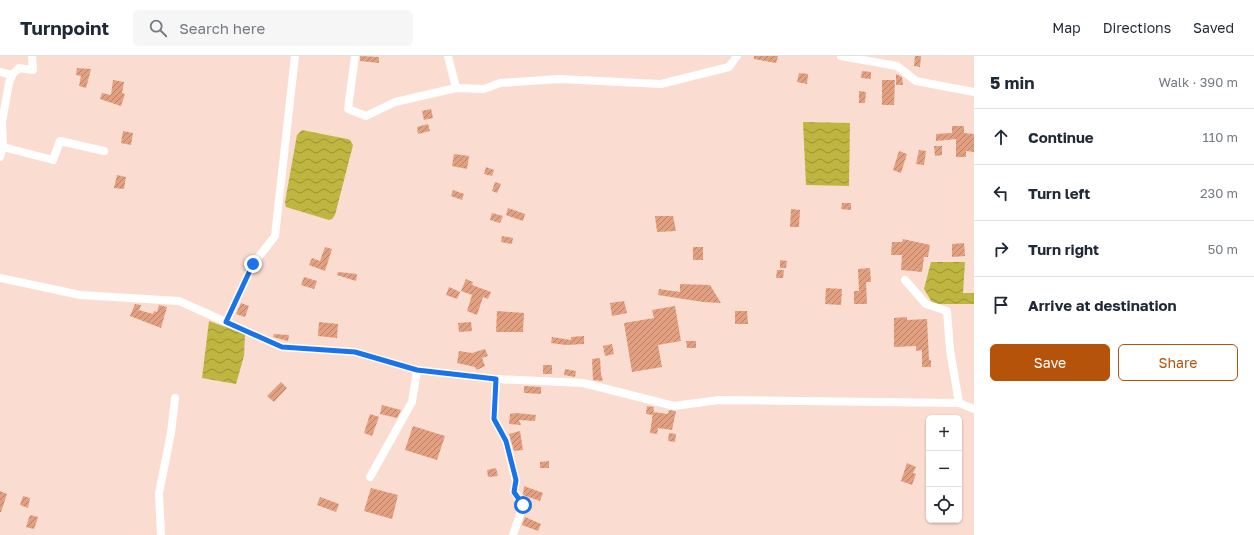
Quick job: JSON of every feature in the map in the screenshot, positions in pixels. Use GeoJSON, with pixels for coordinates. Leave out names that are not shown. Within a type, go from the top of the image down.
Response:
{"type":"FeatureCollection","features":[{"type":"Feature","properties":{"kind":"street"},"geometry":{"type":"LineString","coordinates":[[0,157],[3,147],[2,122],[12,75],[19,68],[33,70],[32,56]]}},
{"type":"Feature","properties":{"kind":"street"},"geometry":{"type":"LineString","coordinates":[[226,322],[253,264],[275,236],[295,56]]}},
{"type":"Feature","properties":{"kind":"street"},"geometry":{"type":"LineString","coordinates":[[355,56],[348,109],[366,116],[395,102],[456,88],[484,89],[500,83],[559,80],[661,84],[729,67],[737,56]]}},
{"type":"Feature","properties":{"kind":"street"},"geometry":{"type":"LineString","coordinates":[[448,56],[456,88]]}},
{"type":"Feature","properties":{"kind":"street"},"geometry":{"type":"LineString","coordinates":[[844,56],[897,66],[916,81],[974,92]]}},
{"type":"Feature","properties":{"kind":"street"},"geometry":{"type":"LineString","coordinates":[[0,72],[12,75]]}},
{"type":"Feature","properties":{"kind":"street"},"geometry":{"type":"LineString","coordinates":[[3,147],[53,160],[60,141],[104,151]]}},
{"type":"Feature","properties":{"kind":"street"},"geometry":{"type":"LineString","coordinates":[[0,278],[80,295],[179,301],[282,347],[355,352],[417,370],[496,379],[583,383],[674,406],[719,400],[959,403],[974,409]]}},
{"type":"Feature","properties":{"kind":"street"},"geometry":{"type":"LineString","coordinates":[[905,280],[926,304],[947,311],[950,350],[959,403]]}},
{"type":"Feature","properties":{"kind":"street"},"geometry":{"type":"LineString","coordinates":[[370,476],[412,402],[417,370]]}},
{"type":"Feature","properties":{"kind":"street"},"geometry":{"type":"LineString","coordinates":[[496,379],[494,419],[506,441],[516,480],[514,492],[523,505],[513,535]]}},
{"type":"Feature","properties":{"kind":"street"},"geometry":{"type":"LineString","coordinates":[[161,535],[159,493],[171,432],[175,398]]}},
{"type":"Feature","properties":{"kind":"water"},"geometry":{"type":"Polygon","coordinates":[[[803,122],[850,123],[849,186],[806,185],[803,122]]]}},
{"type":"Feature","properties":{"kind":"water"},"geometry":{"type":"Polygon","coordinates":[[[302,130],[347,139],[350,140],[353,145],[335,215],[329,220],[286,207],[285,202],[297,135],[302,130]]]}},
{"type":"Feature","properties":{"kind":"water"},"geometry":{"type":"Polygon","coordinates":[[[931,262],[965,262],[963,293],[974,293],[974,304],[933,304],[924,289],[931,262]]]}},
{"type":"Feature","properties":{"kind":"water"},"geometry":{"type":"Polygon","coordinates":[[[209,321],[245,334],[244,356],[236,384],[202,378],[209,321]]]}},
{"type":"Feature","properties":{"kind":"building"},"geometry":{"type":"Polygon","coordinates":[[[360,56],[379,57],[379,63],[360,61],[360,56]]]}},
{"type":"Feature","properties":{"kind":"building"},"geometry":{"type":"Polygon","coordinates":[[[754,56],[778,56],[776,63],[754,59],[754,56]]]}},
{"type":"Feature","properties":{"kind":"building"},"geometry":{"type":"Polygon","coordinates":[[[915,56],[921,56],[920,67],[914,66],[915,56]]]}},
{"type":"Feature","properties":{"kind":"building"},"geometry":{"type":"Polygon","coordinates":[[[77,68],[91,69],[86,88],[79,86],[81,76],[76,75],[77,68]]]}},
{"type":"Feature","properties":{"kind":"building"},"geometry":{"type":"Polygon","coordinates":[[[862,71],[871,72],[871,79],[861,78],[862,71]]]}},
{"type":"Feature","properties":{"kind":"building"},"geometry":{"type":"Polygon","coordinates":[[[799,73],[808,74],[807,84],[797,82],[799,73]]]}},
{"type":"Feature","properties":{"kind":"building"},"geometry":{"type":"Polygon","coordinates":[[[896,74],[902,77],[903,85],[896,85],[896,74]]]}},
{"type":"Feature","properties":{"kind":"building"},"geometry":{"type":"Polygon","coordinates":[[[113,80],[124,82],[122,93],[125,94],[121,106],[100,99],[102,93],[111,95],[113,80]]]}},
{"type":"Feature","properties":{"kind":"building"},"geometry":{"type":"Polygon","coordinates":[[[882,80],[895,80],[894,105],[882,105],[882,80]]]}},
{"type":"Feature","properties":{"kind":"building"},"geometry":{"type":"Polygon","coordinates":[[[859,91],[866,92],[865,103],[859,103],[859,91]]]}},
{"type":"Feature","properties":{"kind":"building"},"geometry":{"type":"Polygon","coordinates":[[[431,109],[433,118],[424,120],[422,111],[431,109]]]}},
{"type":"Feature","properties":{"kind":"building"},"geometry":{"type":"Polygon","coordinates":[[[428,124],[430,131],[418,134],[417,127],[428,124]]]}},
{"type":"Feature","properties":{"kind":"building"},"geometry":{"type":"Polygon","coordinates":[[[952,126],[964,126],[964,133],[974,134],[974,152],[966,151],[966,157],[956,157],[956,139],[936,141],[936,134],[952,133],[952,126]]]}},
{"type":"Feature","properties":{"kind":"building"},"geometry":{"type":"Polygon","coordinates":[[[123,131],[133,133],[131,145],[121,143],[123,131]]]}},
{"type":"Feature","properties":{"kind":"building"},"geometry":{"type":"Polygon","coordinates":[[[934,146],[942,146],[942,155],[935,156],[934,146]]]}},
{"type":"Feature","properties":{"kind":"building"},"geometry":{"type":"Polygon","coordinates":[[[919,150],[926,151],[924,165],[916,164],[919,150]]]}},
{"type":"Feature","properties":{"kind":"building"},"geometry":{"type":"Polygon","coordinates":[[[899,151],[907,154],[901,173],[893,170],[899,151]]]}},
{"type":"Feature","properties":{"kind":"building"},"geometry":{"type":"Polygon","coordinates":[[[454,154],[469,156],[467,169],[452,166],[454,154]]]}},
{"type":"Feature","properties":{"kind":"building"},"geometry":{"type":"Polygon","coordinates":[[[486,167],[494,170],[492,176],[484,174],[486,167]]]}},
{"type":"Feature","properties":{"kind":"building"},"geometry":{"type":"Polygon","coordinates":[[[117,175],[126,177],[124,189],[114,188],[117,175]]]}},
{"type":"Feature","properties":{"kind":"building"},"geometry":{"type":"Polygon","coordinates":[[[495,182],[501,184],[497,193],[492,191],[495,182]]]}},
{"type":"Feature","properties":{"kind":"building"},"geometry":{"type":"Polygon","coordinates":[[[453,190],[464,194],[462,200],[451,196],[453,190]]]}},
{"type":"Feature","properties":{"kind":"building"},"geometry":{"type":"Polygon","coordinates":[[[842,203],[851,203],[851,210],[841,209],[842,203]]]}},
{"type":"Feature","properties":{"kind":"building"},"geometry":{"type":"Polygon","coordinates":[[[508,208],[525,214],[523,221],[506,215],[508,208]]]}},
{"type":"Feature","properties":{"kind":"building"},"geometry":{"type":"Polygon","coordinates":[[[791,209],[800,210],[799,227],[790,227],[791,209]]]}},
{"type":"Feature","properties":{"kind":"building"},"geometry":{"type":"Polygon","coordinates":[[[492,213],[503,216],[500,223],[490,220],[492,213]]]}},
{"type":"Feature","properties":{"kind":"building"},"geometry":{"type":"Polygon","coordinates":[[[655,216],[673,216],[676,231],[657,232],[655,216]]]}},
{"type":"Feature","properties":{"kind":"building"},"geometry":{"type":"Polygon","coordinates":[[[502,236],[513,238],[512,244],[501,242],[502,236]]]}},
{"type":"Feature","properties":{"kind":"building"},"geometry":{"type":"Polygon","coordinates":[[[903,239],[930,245],[928,257],[924,257],[922,272],[901,270],[902,255],[891,255],[892,242],[902,242],[903,239]]]}},
{"type":"Feature","properties":{"kind":"building"},"geometry":{"type":"Polygon","coordinates":[[[964,243],[965,256],[952,257],[952,244],[964,243]]]}},
{"type":"Feature","properties":{"kind":"building"},"geometry":{"type":"Polygon","coordinates":[[[325,247],[332,249],[325,271],[309,265],[312,258],[320,261],[325,247]]]}},
{"type":"Feature","properties":{"kind":"building"},"geometry":{"type":"Polygon","coordinates":[[[693,247],[703,247],[703,260],[693,260],[693,247]]]}},
{"type":"Feature","properties":{"kind":"building"},"geometry":{"type":"Polygon","coordinates":[[[780,260],[787,261],[786,268],[780,268],[780,260]]]}},
{"type":"Feature","properties":{"kind":"building"},"geometry":{"type":"Polygon","coordinates":[[[870,268],[871,282],[866,282],[867,304],[854,304],[854,291],[859,291],[858,269],[870,268]]]}},
{"type":"Feature","properties":{"kind":"building"},"geometry":{"type":"Polygon","coordinates":[[[777,270],[784,270],[783,278],[776,278],[777,270]]]}},
{"type":"Feature","properties":{"kind":"building"},"geometry":{"type":"Polygon","coordinates":[[[338,272],[357,274],[356,281],[337,275],[338,272]]]}},
{"type":"Feature","properties":{"kind":"building"},"geometry":{"type":"Polygon","coordinates":[[[304,277],[317,281],[314,289],[301,285],[304,277]]]}},
{"type":"Feature","properties":{"kind":"building"},"geometry":{"type":"Polygon","coordinates":[[[466,279],[473,282],[472,285],[491,292],[488,299],[483,297],[477,315],[467,311],[472,295],[461,291],[466,279]]]}},
{"type":"Feature","properties":{"kind":"building"},"geometry":{"type":"Polygon","coordinates":[[[680,284],[710,285],[721,303],[703,302],[658,295],[659,289],[680,292],[680,284]]]}},
{"type":"Feature","properties":{"kind":"building"},"geometry":{"type":"Polygon","coordinates":[[[449,287],[460,292],[457,299],[446,295],[449,287]]]}},
{"type":"Feature","properties":{"kind":"building"},"geometry":{"type":"Polygon","coordinates":[[[826,288],[842,289],[841,305],[825,304],[826,288]]]}},
{"type":"Feature","properties":{"kind":"building"},"geometry":{"type":"Polygon","coordinates":[[[624,301],[627,313],[612,316],[610,303],[624,301]]]}},
{"type":"Feature","properties":{"kind":"building"},"geometry":{"type":"Polygon","coordinates":[[[241,303],[249,306],[245,317],[236,314],[241,303]]]}},
{"type":"Feature","properties":{"kind":"building"},"geometry":{"type":"Polygon","coordinates":[[[135,304],[141,305],[139,310],[153,314],[154,311],[157,312],[159,305],[167,307],[161,328],[130,316],[135,304]]]}},
{"type":"Feature","properties":{"kind":"building"},"geometry":{"type":"Polygon","coordinates":[[[675,306],[681,341],[658,345],[662,367],[632,372],[624,323],[654,318],[652,310],[675,306]]]}},
{"type":"Feature","properties":{"kind":"building"},"geometry":{"type":"Polygon","coordinates":[[[497,311],[524,313],[523,332],[496,332],[497,311]]]}},
{"type":"Feature","properties":{"kind":"building"},"geometry":{"type":"Polygon","coordinates":[[[735,311],[747,311],[748,324],[735,324],[735,311]]]}},
{"type":"Feature","properties":{"kind":"building"},"geometry":{"type":"Polygon","coordinates":[[[907,317],[907,320],[927,319],[929,360],[931,360],[931,367],[922,367],[922,350],[916,351],[916,346],[894,347],[894,318],[907,317]]]}},
{"type":"Feature","properties":{"kind":"building"},"geometry":{"type":"Polygon","coordinates":[[[319,322],[338,324],[337,338],[318,336],[319,322]]]}},
{"type":"Feature","properties":{"kind":"building"},"geometry":{"type":"Polygon","coordinates":[[[471,322],[472,331],[459,332],[458,323],[471,322]]]}},
{"type":"Feature","properties":{"kind":"building"},"geometry":{"type":"Polygon","coordinates":[[[274,334],[289,335],[288,341],[273,337],[274,334]]]}},
{"type":"Feature","properties":{"kind":"building"},"geometry":{"type":"Polygon","coordinates":[[[584,336],[584,344],[566,345],[551,343],[552,337],[571,340],[571,337],[584,336]]]}},
{"type":"Feature","properties":{"kind":"building"},"geometry":{"type":"Polygon","coordinates":[[[686,341],[696,341],[696,348],[687,348],[686,341]]]}},
{"type":"Feature","properties":{"kind":"building"},"geometry":{"type":"Polygon","coordinates":[[[612,344],[614,354],[605,356],[603,346],[612,344]]]}},
{"type":"Feature","properties":{"kind":"building"},"geometry":{"type":"Polygon","coordinates":[[[485,349],[488,356],[482,358],[485,366],[477,370],[475,367],[457,363],[459,351],[472,353],[485,349]]]}},
{"type":"Feature","properties":{"kind":"building"},"geometry":{"type":"Polygon","coordinates":[[[600,358],[603,381],[593,380],[592,359],[600,358]]]}},
{"type":"Feature","properties":{"kind":"building"},"geometry":{"type":"Polygon","coordinates":[[[543,365],[552,365],[552,374],[543,374],[543,365]]]}},
{"type":"Feature","properties":{"kind":"building"},"geometry":{"type":"Polygon","coordinates":[[[565,369],[576,371],[575,377],[564,375],[565,369]]]}},
{"type":"Feature","properties":{"kind":"building"},"geometry":{"type":"Polygon","coordinates":[[[281,382],[287,388],[274,402],[267,396],[281,382]]]}},
{"type":"Feature","properties":{"kind":"building"},"geometry":{"type":"Polygon","coordinates":[[[524,386],[541,387],[541,394],[524,393],[524,386]]]}},
{"type":"Feature","properties":{"kind":"building"},"geometry":{"type":"Polygon","coordinates":[[[382,405],[401,410],[397,418],[380,414],[382,405]]]}},
{"type":"Feature","properties":{"kind":"building"},"geometry":{"type":"Polygon","coordinates":[[[647,406],[654,407],[653,415],[646,414],[647,406]]]}},
{"type":"Feature","properties":{"kind":"building"},"geometry":{"type":"Polygon","coordinates":[[[669,410],[676,411],[672,430],[658,428],[657,434],[650,433],[653,412],[668,414],[669,410]]]}},
{"type":"Feature","properties":{"kind":"building"},"geometry":{"type":"Polygon","coordinates":[[[516,413],[536,415],[535,421],[519,420],[521,425],[509,424],[510,414],[516,413]]]}},
{"type":"Feature","properties":{"kind":"building"},"geometry":{"type":"Polygon","coordinates":[[[370,414],[379,417],[372,436],[364,433],[370,414]]]}},
{"type":"Feature","properties":{"kind":"building"},"geometry":{"type":"Polygon","coordinates":[[[413,426],[445,436],[437,460],[405,450],[413,426]]]}},
{"type":"Feature","properties":{"kind":"building"},"geometry":{"type":"Polygon","coordinates":[[[520,431],[523,450],[514,451],[509,434],[520,431]]]}},
{"type":"Feature","properties":{"kind":"building"},"geometry":{"type":"Polygon","coordinates":[[[669,433],[676,434],[675,442],[668,441],[669,433]]]}},
{"type":"Feature","properties":{"kind":"building"},"geometry":{"type":"Polygon","coordinates":[[[549,461],[549,468],[540,468],[540,462],[549,461]]]}},
{"type":"Feature","properties":{"kind":"building"},"geometry":{"type":"Polygon","coordinates":[[[907,463],[916,467],[913,473],[916,474],[912,485],[901,481],[907,463]]]}},
{"type":"Feature","properties":{"kind":"building"},"geometry":{"type":"Polygon","coordinates":[[[496,468],[498,476],[488,477],[487,470],[496,468]]]}},
{"type":"Feature","properties":{"kind":"building"},"geometry":{"type":"Polygon","coordinates":[[[524,486],[543,493],[540,501],[523,495],[524,486]]]}},
{"type":"Feature","properties":{"kind":"building"},"geometry":{"type":"Polygon","coordinates":[[[371,488],[398,495],[392,519],[364,511],[371,488]]]}},
{"type":"Feature","properties":{"kind":"building"},"geometry":{"type":"Polygon","coordinates":[[[0,491],[7,494],[1,512],[0,512],[0,491]]]}},
{"type":"Feature","properties":{"kind":"building"},"geometry":{"type":"Polygon","coordinates":[[[23,496],[30,498],[28,508],[20,505],[23,496]]]}},
{"type":"Feature","properties":{"kind":"building"},"geometry":{"type":"Polygon","coordinates":[[[320,497],[339,504],[336,512],[317,505],[320,497]]]}},
{"type":"Feature","properties":{"kind":"building"},"geometry":{"type":"Polygon","coordinates":[[[30,515],[38,517],[34,529],[26,527],[30,515]]]}},
{"type":"Feature","properties":{"kind":"building"},"geometry":{"type":"Polygon","coordinates":[[[525,517],[541,524],[538,531],[522,525],[525,517]]]}},
{"type":"Feature","properties":{"kind":"route"},"geometry":{"type":"LineString","coordinates":[[253,264],[226,322],[282,347],[355,352],[417,370],[496,379],[494,419],[506,441],[516,480],[514,492],[523,505]]}}]}
